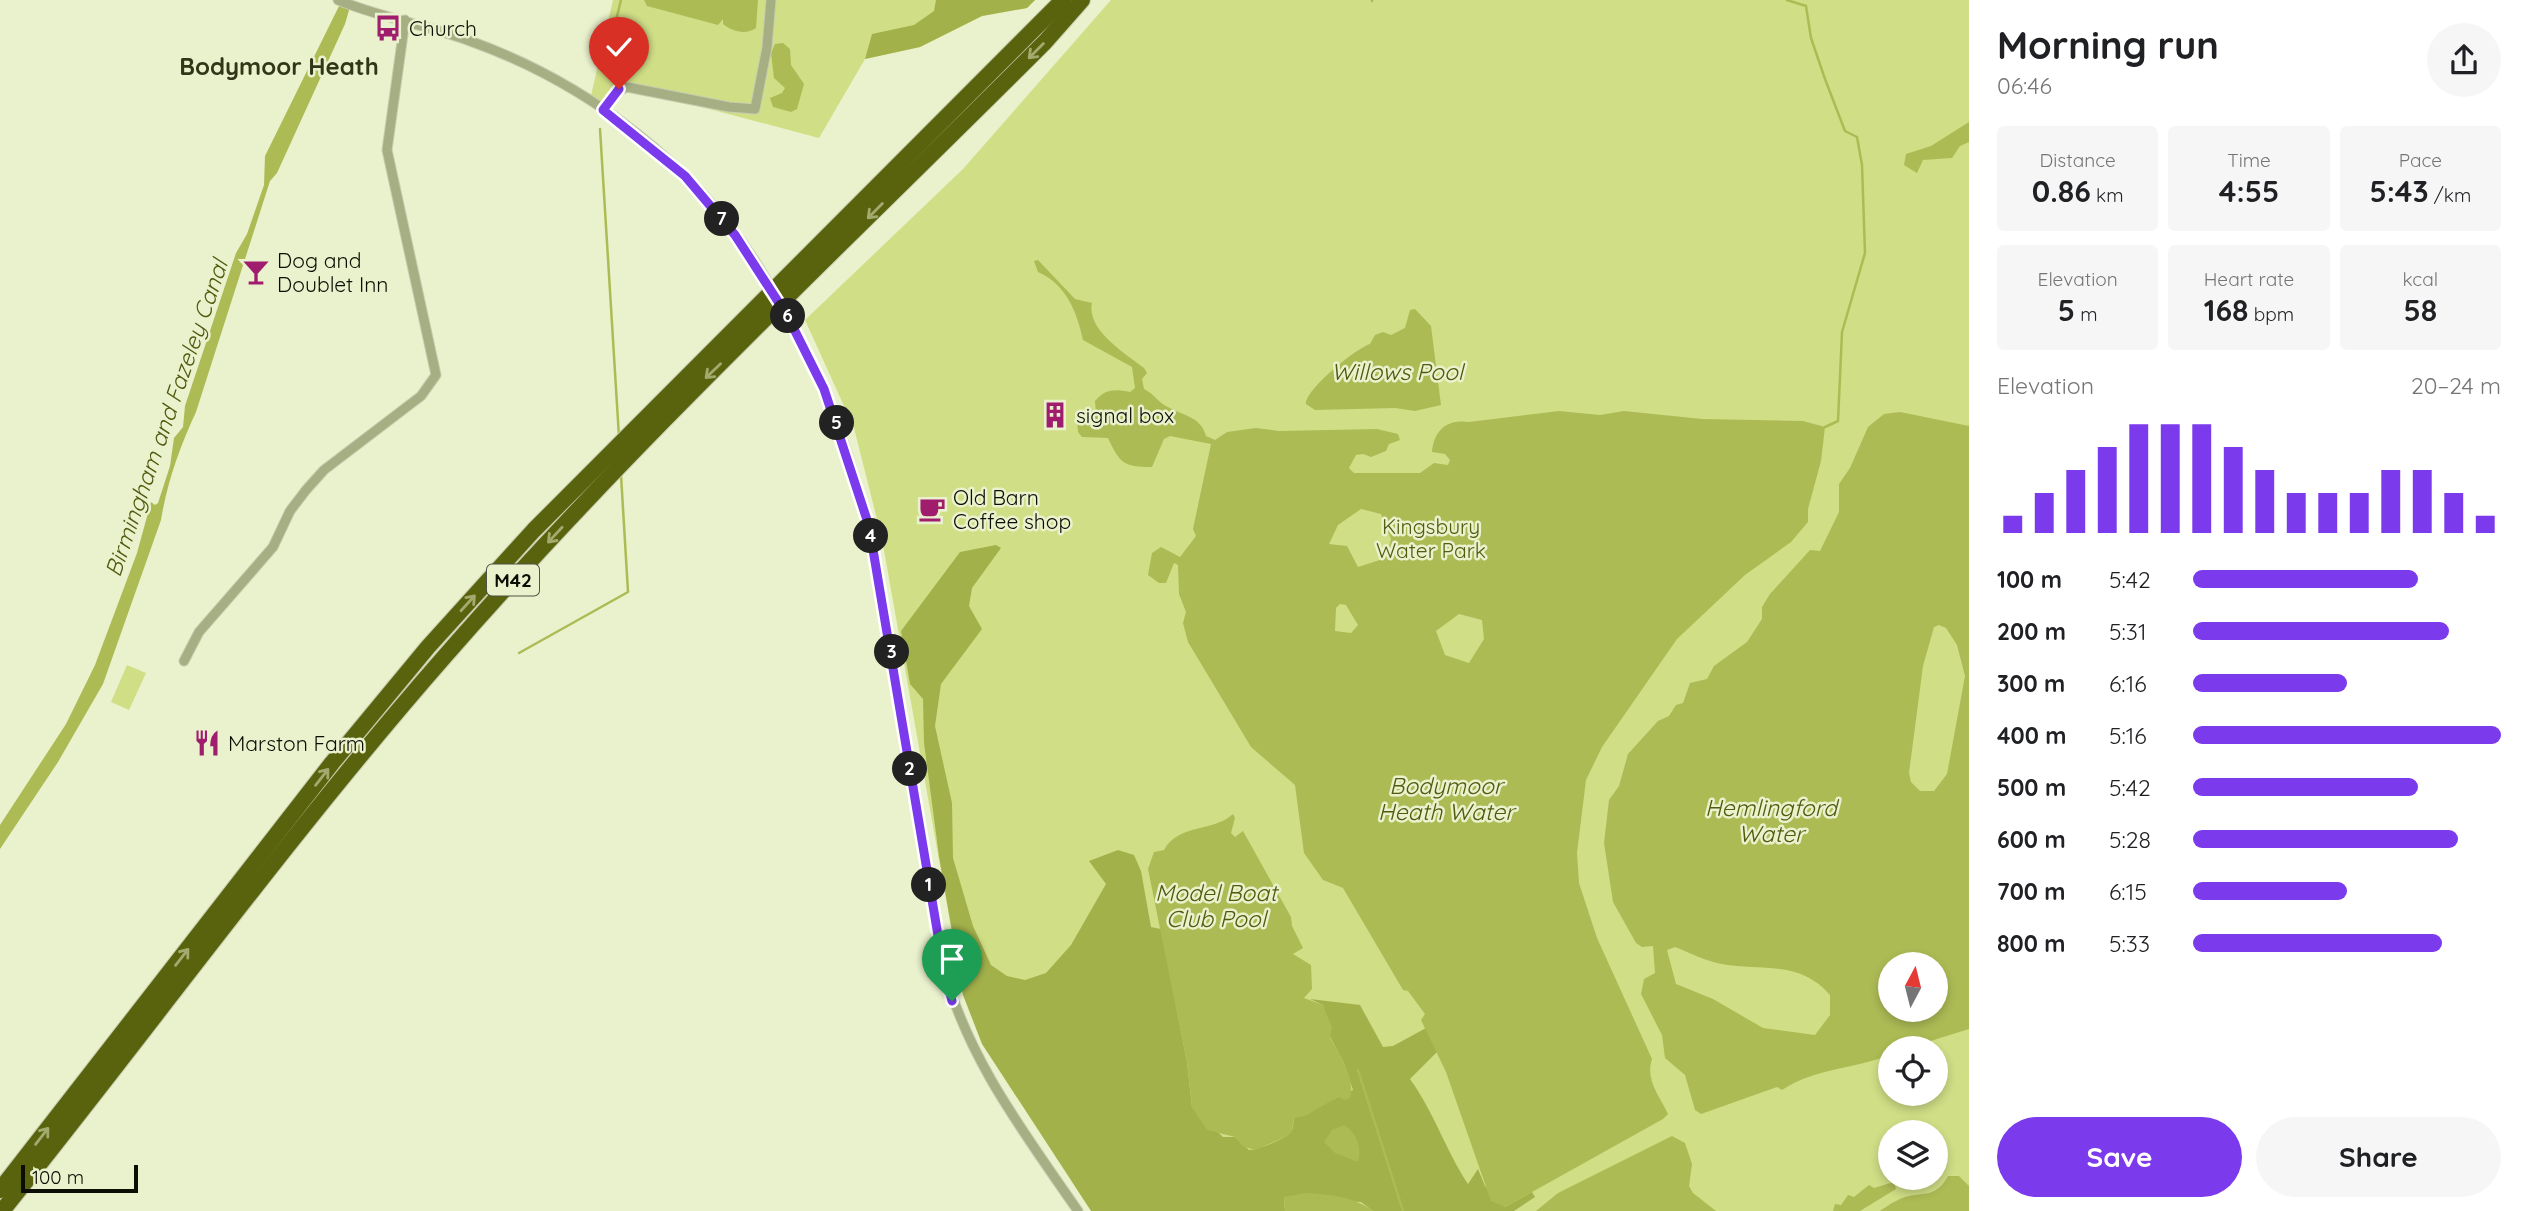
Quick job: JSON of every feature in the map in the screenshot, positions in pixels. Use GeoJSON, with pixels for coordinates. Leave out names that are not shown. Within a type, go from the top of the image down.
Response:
{"type":"FeatureCollection","features":[{"type":"Feature","properties":{"kind":"highway","name":"M42"},"geometry":{"type":"LineString","coordinates":[[0,1190],[332,763],[437,638],[534,530],[1063,0]]}},
{"type":"Feature","properties":{"kind":"highway","name":"M42"},"geometry":{"type":"LineString","coordinates":[[2,1211],[119,1067],[343,778],[444,657],[666,416],[1045,42],[1082,0]]}},
{"type":"Feature","properties":{"kind":"street"},"geometry":{"type":"LineString","coordinates":[[339,0],[469,40],[522,62],[569,87],[603,110],[685,176],[735,235],[764,276],[808,351],[839,428],[869,526],[941,953],[952,1001],[986,1071],[1078,1211]]}},
{"type":"Feature","properties":{"kind":"street"},"geometry":{"type":"LineString","coordinates":[[603,110],[614,93],[627,87],[729,107],[755,108],[767,47],[771,0]]}},
{"type":"Feature","properties":{"kind":"street"},"geometry":{"type":"LineString","coordinates":[[184,661],[199,632],[273,547],[290,511],[306,489],[324,470],[421,396],[436,375],[386,142],[405,20]]}},
{"type":"Feature","properties":{"kind":"green space"},"geometry":{"type":"Polygon","coordinates":[[[613,0],[1035,0],[1027,8],[982,16],[920,47],[865,59],[819,138],[627,87],[619,89],[603,110],[590,100],[613,0]]]}},
{"type":"Feature","properties":{"kind":"green space","name":"Kingsbury Water Park"},"geometry":{"type":"Polygon","coordinates":[[[1111,0],[1969,0],[1969,1211],[1092,1211],[963,995],[882,539],[854,428],[805,320],[963,169],[1111,0]]]}},
{"type":"Feature","properties":{"kind":"green space"},"geometry":{"type":"Polygon","coordinates":[[[127,665],[146,673],[129,710],[111,702],[127,665]]]}},
{"type":"Feature","properties":{"kind":"shaded area"},"geometry":{"type":"Polygon","coordinates":[[[936,0],[1035,0],[1027,8],[982,16],[920,47],[865,59],[872,34],[914,25],[934,11],[936,0]]]}},
{"type":"Feature","properties":{"kind":"shaded area"},"geometry":{"type":"Polygon","coordinates":[[[996,545],[1001,548],[972,588],[969,606],[982,629],[941,684],[935,726],[952,803],[953,858],[973,926],[991,965],[1007,976],[1025,980],[1046,973],[1071,945],[1106,884],[1089,861],[1118,850],[1134,855],[1141,871],[1151,927],[1161,929],[1187,1062],[1192,1107],[1223,1137],[1235,1137],[1249,1150],[1266,1146],[1290,1133],[1294,1118],[1353,1090],[1344,1063],[1330,1037],[1323,1005],[1310,999],[1360,1005],[1383,1047],[1393,1046],[1426,1028],[1438,1051],[1410,1079],[1468,1184],[1478,1169],[1485,1186],[1505,1207],[1532,1192],[1535,1197],[1514,1211],[1373,1211],[1361,1202],[1284,1197],[1285,1211],[1091,1211],[982,1044],[963,995],[939,856],[924,743],[923,699],[910,684],[901,631],[960,552],[996,545]]]}},
{"type":"Feature","properties":{"kind":"water"},"geometry":{"type":"Polygon","coordinates":[[[342,0],[352,0],[345,24],[277,173],[270,181],[196,412],[175,465],[161,520],[103,684],[58,762],[0,849],[0,825],[66,724],[95,665],[137,553],[151,502],[155,505],[158,503],[170,466],[174,438],[183,427],[185,406],[236,253],[247,234],[264,185],[265,156],[342,0]]]}},
{"type":"Feature","properties":{"kind":"water"},"geometry":{"type":"Polygon","coordinates":[[[644,0],[758,0],[756,28],[744,32],[735,31],[723,24],[723,19],[718,25],[647,6],[644,0]]]}},
{"type":"Feature","properties":{"kind":"water"},"geometry":{"type":"Polygon","coordinates":[[[783,43],[790,49],[791,65],[804,84],[797,109],[791,112],[773,107],[770,98],[782,93],[785,88],[774,78],[771,53],[775,44],[783,43]]]}},
{"type":"Feature","properties":{"kind":"water"},"geometry":{"type":"Polygon","coordinates":[[[1969,122],[1969,142],[1960,146],[1952,158],[1923,160],[1917,173],[1904,165],[1906,154],[1931,146],[1969,122]]]}},
{"type":"Feature","properties":{"kind":"water","name":"Bodymoor Heath Water"},"geometry":{"type":"Polygon","coordinates":[[[1038,260],[1075,299],[1092,303],[1095,323],[1101,332],[1144,368],[1147,373],[1142,379],[1144,389],[1166,406],[1195,420],[1206,436],[1215,440],[1227,432],[1256,428],[1279,431],[1377,429],[1398,434],[1400,440],[1389,444],[1386,451],[1371,457],[1356,455],[1349,468],[1354,473],[1420,473],[1434,463],[1448,465],[1450,460],[1445,454],[1432,452],[1433,444],[1443,427],[1455,422],[1559,411],[1600,415],[1624,411],[1702,419],[1803,421],[1825,427],[1821,461],[1808,509],[1808,522],[1791,542],[1745,575],[1677,639],[1602,747],[1586,780],[1577,853],[1579,883],[1597,938],[1652,1059],[1652,1081],[1668,1114],[1663,1119],[1505,1207],[1491,1201],[1446,1072],[1421,1020],[1425,1014],[1408,991],[1403,990],[1343,888],[1323,880],[1304,853],[1295,785],[1251,747],[1188,642],[1183,623],[1186,612],[1179,594],[1178,565],[1174,563],[1166,583],[1159,583],[1148,575],[1152,553],[1161,547],[1180,557],[1196,536],[1193,529],[1211,444],[1170,436],[1164,439],[1152,467],[1142,467],[1124,462],[1108,438],[1082,437],[1078,432],[1077,421],[1084,416],[1096,414],[1095,401],[1099,397],[1111,391],[1130,392],[1135,388],[1132,367],[1083,340],[1069,300],[1056,284],[1038,272],[1034,261],[1038,260]],[[1361,509],[1338,525],[1329,544],[1347,546],[1358,567],[1386,558],[1391,539],[1381,514],[1361,509]],[[1340,604],[1336,608],[1335,631],[1351,633],[1358,625],[1346,605],[1340,604]],[[1459,614],[1436,631],[1445,655],[1469,663],[1484,639],[1482,620],[1459,614]]]}},
{"type":"Feature","properties":{"kind":"water","name":"Willows Pool"},"geometry":{"type":"Polygon","coordinates":[[[1415,309],[1431,326],[1441,405],[1415,411],[1395,408],[1315,410],[1306,404],[1313,389],[1332,371],[1370,344],[1375,335],[1383,332],[1391,335],[1405,328],[1410,310],[1415,309]]]}},
{"type":"Feature","properties":{"kind":"water","name":"Hemlingford Water"},"geometry":{"type":"Polygon","coordinates":[[[1900,412],[1969,426],[1969,1029],[1947,1036],[1878,1036],[1878,1059],[1808,1077],[1782,1090],[1777,1087],[1701,1114],[1695,1110],[1685,1075],[1665,1058],[1662,1035],[1641,994],[1644,979],[1655,973],[1653,946],[1642,947],[1636,943],[1613,902],[1604,843],[1609,800],[1619,786],[1628,754],[1658,721],[1669,716],[1676,705],[1683,703],[1690,683],[1707,679],[1714,666],[1747,642],[1762,619],[1762,607],[1770,594],[1810,550],[1820,551],[1839,512],[1839,484],[1850,468],[1868,427],[1884,414],[1900,412]],[[1939,625],[1934,627],[1923,666],[1909,773],[1911,782],[1920,791],[1934,791],[1947,774],[1965,676],[1957,645],[1946,628],[1939,625]],[[1675,947],[1667,950],[1676,984],[1713,999],[1763,1028],[1815,1035],[1830,1015],[1830,995],[1806,976],[1779,969],[1722,964],[1675,947]]]}},
{"type":"Feature","properties":{"kind":"water","name":"Model Boat Club Pool"},"geometry":{"type":"Polygon","coordinates":[[[1233,814],[1235,818],[1231,833],[1235,837],[1243,831],[1291,917],[1292,926],[1303,948],[1293,954],[1311,965],[1312,989],[1304,998],[1323,1005],[1332,1028],[1330,1038],[1346,1066],[1351,1082],[1350,1098],[1345,1100],[1338,1097],[1305,1116],[1294,1118],[1292,1131],[1287,1136],[1256,1150],[1244,1147],[1235,1137],[1207,1130],[1192,1107],[1187,1062],[1148,869],[1154,852],[1164,850],[1170,841],[1187,832],[1225,820],[1233,814]]]}},
{"type":"Feature","properties":{"kind":"water"},"geometry":{"type":"Polygon","coordinates":[[[1344,1125],[1357,1141],[1358,1162],[1335,1153],[1324,1142],[1332,1130],[1344,1125]]]}},
{"type":"Feature","properties":{"kind":"water"},"geometry":{"type":"Polygon","coordinates":[[[1672,1136],[1685,1143],[1692,1164],[1689,1186],[1693,1193],[1716,1211],[1536,1211],[1558,1193],[1672,1136]]]}},
{"type":"Feature","properties":{"kind":"water"},"geometry":{"type":"Polygon","coordinates":[[[1948,1176],[1959,1176],[1969,1186],[1969,1211],[1880,1211],[1905,1197],[1948,1190],[1948,1176]]]}},
{"type":"Feature","properties":{"kind":"water"},"geometry":{"type":"Polygon","coordinates":[[[1869,1185],[1894,1190],[1860,1211],[1833,1211],[1835,1204],[1841,1205],[1848,1195],[1854,1197],[1869,1185]]]}},
{"type":"Feature","properties":{"kind":"water"},"geometry":{"type":"Polygon","coordinates":[[[1307,1193],[1350,1199],[1373,1211],[1285,1211],[1284,1197],[1307,1193]]]}},
{"type":"Feature","properties":{"kind":"waterway"},"geometry":{"type":"LineString","coordinates":[[604,70],[621,0]]}},
{"type":"Feature","properties":{"kind":"waterway"},"geometry":{"type":"LineString","coordinates":[[1787,0],[1806,6],[1811,38],[1825,79],[1845,131],[1857,137],[1862,165],[1865,253],[1842,332],[1838,421],[1825,427]]}},
{"type":"Feature","properties":{"kind":"waterway"},"geometry":{"type":"LineString","coordinates":[[600,129],[619,437]]}},
{"type":"Feature","properties":{"kind":"waterway"},"geometry":{"type":"LineString","coordinates":[[519,653],[628,592],[621,475]]}},
{"type":"Feature","properties":{"kind":"waterway"},"geometry":{"type":"LineString","coordinates":[[1358,1070],[1403,1211]]}},
{"type":"Feature","properties":{"kind":"place","name":"Church"},"geometry":{"type":"Point","coordinates":[388,28]}},
{"type":"Feature","properties":{"kind":"place","name":"Dog and Doublet Inn"},"geometry":{"type":"Point","coordinates":[256,272]}},
{"type":"Feature","properties":{"kind":"place","name":"signal box"},"geometry":{"type":"Point","coordinates":[1055,415]}},
{"type":"Feature","properties":{"kind":"place","name":"Old Barn Coffee shop"},"geometry":{"type":"Point","coordinates":[932,509]}},
{"type":"Feature","properties":{"kind":"place","name":"Marston Farm"},"geometry":{"type":"Point","coordinates":[207,743]}},
{"type":"Feature","properties":{"kind":"district","name":"Bodymoor Heath"},"geometry":{"type":"Point","coordinates":[279,66]}},
{"type":"Feature","properties":{"kind":"route"},"geometry":{"type":"LineString","coordinates":[[619,89],[603,110],[685,176],[712,205],[759,267],[808,351],[839,428],[869,526],[943,965],[952,1001]]}},
{"type":"Feature","properties":{"kind":"water label","name":"Birmingham and Fazeley Canal"},"geometry":{"type":"Point","coordinates":[166,418]}}]}
